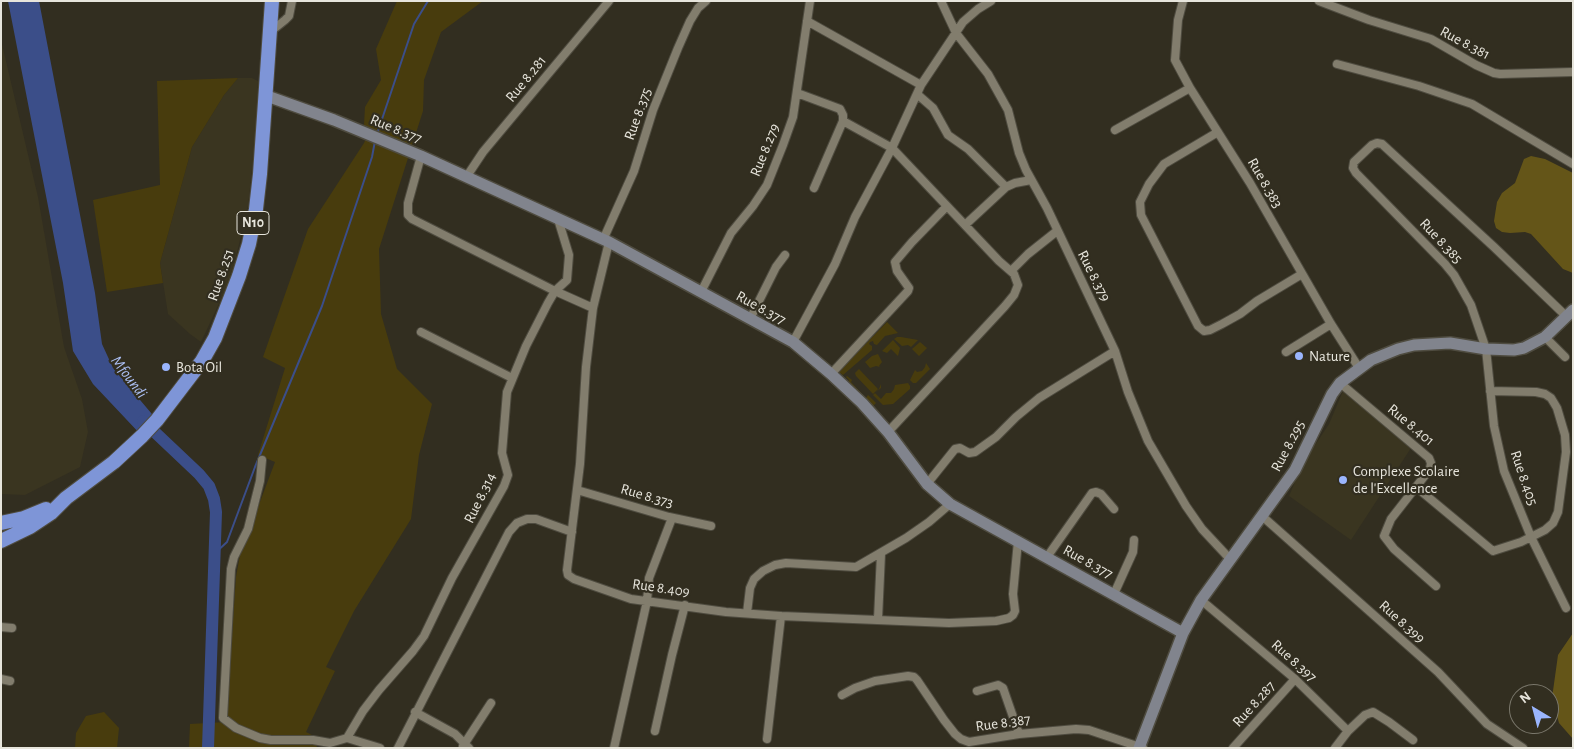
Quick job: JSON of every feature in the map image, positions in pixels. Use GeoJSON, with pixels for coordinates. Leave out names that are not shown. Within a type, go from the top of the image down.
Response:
{"type":"FeatureCollection","features":[{"type":"Feature","properties":{"kind":"highway","name":"Rue 8.251"},"geometry":{"type":"LineString","coordinates":[[1,542],[30,527],[50,513],[66,498],[114,462],[157,420],[202,361],[221,323],[240,276],[256,209],[267,96],[272,1]]}},
{"type":"Feature","properties":{"kind":"highway","name":"Rue 8.251"},"geometry":{"type":"LineString","coordinates":[[1,523],[24,518],[66,498]]}},
{"type":"Feature","properties":{"kind":"street"},"geometry":{"type":"LineString","coordinates":[[270,32],[289,16],[292,1]]}},
{"type":"Feature","properties":{"kind":"street","name":"Rue 8.281"},"geometry":{"type":"LineString","coordinates":[[467,176],[483,152],[609,1]]}},
{"type":"Feature","properties":{"kind":"street","name":"Rue 8.375"},"geometry":{"type":"LineString","coordinates":[[606,241],[634,171],[654,110],[678,48],[690,21],[698,8],[706,1]]}},
{"type":"Feature","properties":{"kind":"street","name":"Rue 8.279"},"geometry":{"type":"LineString","coordinates":[[701,292],[731,233],[767,185],[781,152],[793,117],[810,1]]}},
{"type":"Feature","properties":{"kind":"street","name":"Rue 8.379"},"geometry":{"type":"LineString","coordinates":[[941,1],[956,33],[988,74],[1008,110],[1019,153],[1115,351],[1128,392],[1148,441],[1186,506],[1202,529],[1230,560]]}},
{"type":"Feature","properties":{"kind":"street"},"geometry":{"type":"LineString","coordinates":[[793,342],[835,264],[855,217],[892,148],[921,85],[956,33],[970,16],[991,1]]}},
{"type":"Feature","properties":{"kind":"street","name":"Rue 8.383"},"geometry":{"type":"LineString","coordinates":[[1183,1],[1178,20],[1175,60],[1359,368]]}},
{"type":"Feature","properties":{"kind":"street","name":"Rue 8.381"},"geometry":{"type":"LineString","coordinates":[[1319,1],[1369,20],[1431,39],[1476,65],[1494,73],[1573,72]]}},
{"type":"Feature","properties":{"kind":"street"},"geometry":{"type":"LineString","coordinates":[[807,21],[921,85]]}},
{"type":"Feature","properties":{"kind":"street"},"geometry":{"type":"LineString","coordinates":[[1337,64],[1419,86],[1472,104],[1573,164]]}},
{"type":"Feature","properties":{"kind":"street"},"geometry":{"type":"LineString","coordinates":[[1115,130],[1190,88]]}},
{"type":"Feature","properties":{"kind":"street"},"geometry":{"type":"LineString","coordinates":[[797,93],[840,109],[842,112],[843,121],[814,188]]}},
{"type":"Feature","properties":{"kind":"street"},"geometry":{"type":"LineString","coordinates":[[917,94],[933,108],[948,135],[968,149],[1006,187]]}},
{"type":"Feature","properties":{"kind":"street","name":"Rue 8.377"},"geometry":{"type":"LineString","coordinates":[[267,96],[334,120],[421,156],[606,241],[793,342],[862,403],[888,432],[927,484],[950,504],[1183,633]]}},
{"type":"Feature","properties":{"kind":"street"},"geometry":{"type":"LineString","coordinates":[[843,121],[892,148],[1011,271],[1017,279],[1018,285],[1014,295],[888,432]]}},
{"type":"Feature","properties":{"kind":"street"},"geometry":{"type":"LineString","coordinates":[[1218,132],[1164,164],[1149,184],[1140,202],[1141,215],[1198,326],[1204,331],[1222,324],[1302,274]]}},
{"type":"Feature","properties":{"kind":"street","name":"Rue 8.385"},"geometry":{"type":"LineString","coordinates":[[1486,349],[1471,305],[1454,275],[1410,227],[1366,184],[1353,168],[1354,162],[1372,145],[1382,144],[1494,247],[1570,313]]}},
{"type":"Feature","properties":{"kind":"street"},"geometry":{"type":"LineString","coordinates":[[421,156],[408,203],[408,215],[412,219],[554,291],[593,308]]}},
{"type":"Feature","properties":{"kind":"street"},"geometry":{"type":"LineString","coordinates":[[965,225],[1006,187],[1031,180]]}},
{"type":"Feature","properties":{"kind":"street"},"geometry":{"type":"LineString","coordinates":[[831,374],[908,291],[909,288],[895,267],[896,262],[912,242],[947,206]]}},
{"type":"Feature","properties":{"kind":"street","name":"Rue 8.314"},"geometry":{"type":"LineString","coordinates":[[347,738],[363,711],[424,636],[452,578],[504,486],[508,475],[502,453],[507,392],[554,291],[567,280],[569,255],[558,220]]}},
{"type":"Feature","properties":{"kind":"street"},"geometry":{"type":"LineString","coordinates":[[1011,271],[1028,254],[1057,231]]}},
{"type":"Feature","properties":{"kind":"street","name":"Rue 8.409"},"geometry":{"type":"LineString","coordinates":[[606,241],[593,308],[586,367],[583,424],[568,575],[574,579],[624,597],[647,602],[747,613],[948,622],[996,621],[1009,618],[1015,611],[1013,594],[1018,541]]}},
{"type":"Feature","properties":{"kind":"street"},"geometry":{"type":"LineString","coordinates":[[750,319],[776,266],[785,256]]}},
{"type":"Feature","properties":{"kind":"street","name":"Rue 8.295"},"geometry":{"type":"LineString","coordinates":[[1140,747],[1183,633],[1201,600],[1298,465],[1332,394],[1340,383],[1359,368],[1385,354],[1414,345],[1450,343],[1486,349],[1514,350],[1524,348],[1545,337],[1570,313]]}},
{"type":"Feature","properties":{"kind":"street"},"geometry":{"type":"LineString","coordinates":[[1286,352],[1331,324]]}},
{"type":"Feature","properties":{"kind":"street"},"geometry":{"type":"LineString","coordinates":[[421,332],[512,378]]}},
{"type":"Feature","properties":{"kind":"street"},"geometry":{"type":"LineString","coordinates":[[1545,337],[1564,357]]}},
{"type":"Feature","properties":{"kind":"street","name":"Rue 8.405"},"geometry":{"type":"LineString","coordinates":[[1486,349],[1494,426],[1504,471],[1531,537],[1566,608]]}},
{"type":"Feature","properties":{"kind":"street"},"geometry":{"type":"LineString","coordinates":[[927,484],[955,449],[960,448],[968,453],[975,452],[996,437],[1039,398],[1115,351]]}},
{"type":"Feature","properties":{"kind":"street","name":"Rue 8.401"},"geometry":{"type":"LineString","coordinates":[[1340,383],[1429,458],[1432,463],[1430,469],[1390,519],[1384,536],[1394,549],[1436,586]]}},
{"type":"Feature","properties":{"kind":"street"},"geometry":{"type":"LineString","coordinates":[[1416,487],[1493,551],[1531,537],[1545,530],[1553,523],[1558,512],[1566,452],[1562,422],[1551,398],[1536,392],[1490,391]]}},
{"type":"Feature","properties":{"kind":"street"},"geometry":{"type":"LineString","coordinates":[[262,460],[260,481],[248,529],[234,557],[231,569],[223,718],[236,728],[270,740],[313,740],[330,743],[347,738],[380,748]]}},
{"type":"Feature","properties":{"kind":"street","name":"Rue 8.373"},"geometry":{"type":"LineString","coordinates":[[577,490],[672,518],[711,526]]}},
{"type":"Feature","properties":{"kind":"street"},"geometry":{"type":"LineString","coordinates":[[1047,557],[1092,493],[1101,494],[1114,509]]}},
{"type":"Feature","properties":{"kind":"street"},"geometry":{"type":"LineString","coordinates":[[747,613],[750,588],[754,579],[763,571],[775,565],[786,563],[856,567],[882,554],[930,522],[950,504]]}},
{"type":"Feature","properties":{"kind":"street","name":"Rue 8.399"},"geometry":{"type":"LineString","coordinates":[[1262,516],[1438,672],[1487,724],[1523,748]]}},
{"type":"Feature","properties":{"kind":"street"},"geometry":{"type":"LineString","coordinates":[[614,748],[647,602],[649,578],[672,518]]}},
{"type":"Feature","properties":{"kind":"street"},"geometry":{"type":"LineString","coordinates":[[398,748],[509,532],[517,523],[527,519],[536,519],[572,532]]}},
{"type":"Feature","properties":{"kind":"street"},"geometry":{"type":"LineString","coordinates":[[1114,594],[1133,552],[1134,540]]}},
{"type":"Feature","properties":{"kind":"street"},"geometry":{"type":"LineString","coordinates":[[878,619],[882,554]]}},
{"type":"Feature","properties":{"kind":"street","name":"Rue 8.397"},"geometry":{"type":"LineString","coordinates":[[1201,600],[1295,679],[1348,731]]}},
{"type":"Feature","properties":{"kind":"street"},"geometry":{"type":"LineString","coordinates":[[655,731],[685,605]]}},
{"type":"Feature","properties":{"kind":"street"},"geometry":{"type":"LineString","coordinates":[[767,739],[781,616]]}},
{"type":"Feature","properties":{"kind":"street"},"geometry":{"type":"LineString","coordinates":[[1,627],[12,628]]}},
{"type":"Feature","properties":{"kind":"street","name":"Rue 8.387"},"geometry":{"type":"LineString","coordinates":[[842,695],[875,681],[908,676],[914,677],[944,720],[961,739],[969,742],[1019,734],[1076,729],[1088,730],[1140,747]]}},
{"type":"Feature","properties":{"kind":"street"},"geometry":{"type":"LineString","coordinates":[[1,679],[10,681]]}},
{"type":"Feature","properties":{"kind":"street","name":"Rue 8.287"},"geometry":{"type":"LineString","coordinates":[[1233,748],[1295,679]]}},
{"type":"Feature","properties":{"kind":"street"},"geometry":{"type":"LineString","coordinates":[[977,691],[998,685],[1003,688],[1019,734]]}},
{"type":"Feature","properties":{"kind":"street"},"geometry":{"type":"LineString","coordinates":[[415,712],[455,734],[465,746],[491,703]]}},
{"type":"Feature","properties":{"kind":"street"},"geometry":{"type":"LineString","coordinates":[[1335,748],[1348,731],[1365,715],[1373,712],[1413,740]]}},
{"type":"Feature","properties":{"kind":"shaded area"},"geometry":{"type":"Polygon","coordinates":[[[397,1],[483,1],[441,32],[424,80],[423,111],[379,249],[381,314],[397,369],[432,404],[419,455],[411,519],[354,611],[326,667],[335,671],[306,732],[320,739],[316,748],[189,748],[190,724],[226,722],[236,577],[240,555],[275,462],[258,455],[285,368],[263,357],[308,229],[364,143],[369,132],[364,125],[365,107],[381,80],[376,49],[397,1]]]}},
{"type":"Feature","properties":{"kind":"shaded area"},"geometry":{"type":"Polygon","coordinates":[[[1,40],[38,197],[64,347],[82,399],[88,432],[80,467],[25,495],[1,494],[1,40]]]}},
{"type":"Feature","properties":{"kind":"shaded area"},"geometry":{"type":"Polygon","coordinates":[[[238,78],[252,78],[258,81],[257,124],[248,206],[231,278],[201,342],[168,314],[160,263],[192,147],[224,95],[238,78]]]}},
{"type":"Feature","properties":{"kind":"shaded area"},"geometry":{"type":"Polygon","coordinates":[[[238,78],[224,95],[192,147],[160,263],[163,283],[107,292],[93,200],[160,185],[157,81],[238,78]]]}},
{"type":"Feature","properties":{"kind":"shaded area"},"geometry":{"type":"Polygon","coordinates":[[[1531,156],[1545,159],[1573,173],[1573,273],[1563,269],[1531,234],[1525,232],[1502,232],[1496,228],[1494,221],[1497,202],[1502,193],[1515,183],[1524,159],[1531,156]]]}},
{"type":"Feature","properties":{"kind":"shaded area"},"geometry":{"type":"Polygon","coordinates":[[[887,322],[898,333],[885,336],[877,345],[873,341],[870,342],[872,350],[843,375],[838,372],[887,322]]]}},
{"type":"Feature","properties":{"kind":"shaded area"},"geometry":{"type":"Polygon","coordinates":[[[897,337],[918,340],[911,347],[908,345],[902,346],[894,339],[897,337]]]}},
{"type":"Feature","properties":{"kind":"shaded area"},"geometry":{"type":"Polygon","coordinates":[[[893,340],[900,348],[898,356],[891,349],[887,353],[882,351],[893,340]]]}},
{"type":"Feature","properties":{"kind":"shaded area"},"geometry":{"type":"Polygon","coordinates":[[[920,342],[927,348],[919,356],[912,349],[920,342]]]}},
{"type":"Feature","properties":{"kind":"shaded area"},"geometry":{"type":"Polygon","coordinates":[[[878,354],[882,362],[880,367],[870,368],[865,362],[878,354]]]}},
{"type":"Feature","properties":{"kind":"shaded area"},"geometry":{"type":"Polygon","coordinates":[[[926,363],[930,369],[916,383],[913,383],[910,380],[915,370],[917,372],[922,371],[926,363]]]}},
{"type":"Feature","properties":{"kind":"shaded area"},"geometry":{"type":"Polygon","coordinates":[[[859,369],[878,389],[873,394],[856,376],[855,373],[859,369]]]}},
{"type":"Feature","properties":{"kind":"shaded area"},"geometry":{"type":"Polygon","coordinates":[[[847,376],[866,398],[868,395],[876,403],[872,407],[848,382],[847,376]]]}},
{"type":"Feature","properties":{"kind":"shaded area"},"geometry":{"type":"Polygon","coordinates":[[[908,383],[910,386],[910,389],[893,404],[883,405],[873,395],[875,393],[881,399],[886,393],[891,393],[895,385],[908,383]]]}},
{"type":"Feature","properties":{"kind":"shaded area","name":"Complexe Scolaire de l'Excellence"},"geometry":{"type":"Polygon","coordinates":[[[1343,391],[1411,448],[1351,540],[1289,496],[1303,463],[1329,424],[1343,391]]]}},
{"type":"Feature","properties":{"kind":"shaded area"},"geometry":{"type":"Polygon","coordinates":[[[1573,633],[1573,739],[1559,723],[1559,684],[1554,684],[1558,655],[1573,633]]]}},
{"type":"Feature","properties":{"kind":"shaded area"},"geometry":{"type":"Polygon","coordinates":[[[104,712],[119,728],[117,748],[75,748],[76,733],[86,716],[104,712]]]}},
{"type":"Feature","properties":{"kind":"water"},"geometry":{"type":"Polygon","coordinates":[[[8,1],[39,1],[95,293],[102,344],[113,368],[157,420],[142,436],[93,384],[73,351],[63,283],[8,1]]]}},
{"type":"Feature","properties":{"kind":"waterway"},"geometry":{"type":"LineString","coordinates":[[377,134],[414,24],[428,1]]}},
{"type":"Feature","properties":{"kind":"waterway"},"geometry":{"type":"LineString","coordinates":[[214,554],[227,542],[255,467],[322,306],[372,157],[375,141]]}},
{"type":"Feature","properties":{"kind":"waterway","name":"Mfoundi"},"geometry":{"type":"LineString","coordinates":[[143,421],[199,474],[209,486],[214,499],[216,512],[208,748]]}},
{"type":"Feature","properties":{"kind":"place","name":"Nature"},"geometry":{"type":"Point","coordinates":[1299,356]}},
{"type":"Feature","properties":{"kind":"place","name":"Bota Oil"},"geometry":{"type":"Point","coordinates":[166,367]}},
{"type":"Feature","properties":{"kind":"place","name":"Complexe Scolaire de l'Excellence"},"geometry":{"type":"Point","coordinates":[1343,480]}}]}
